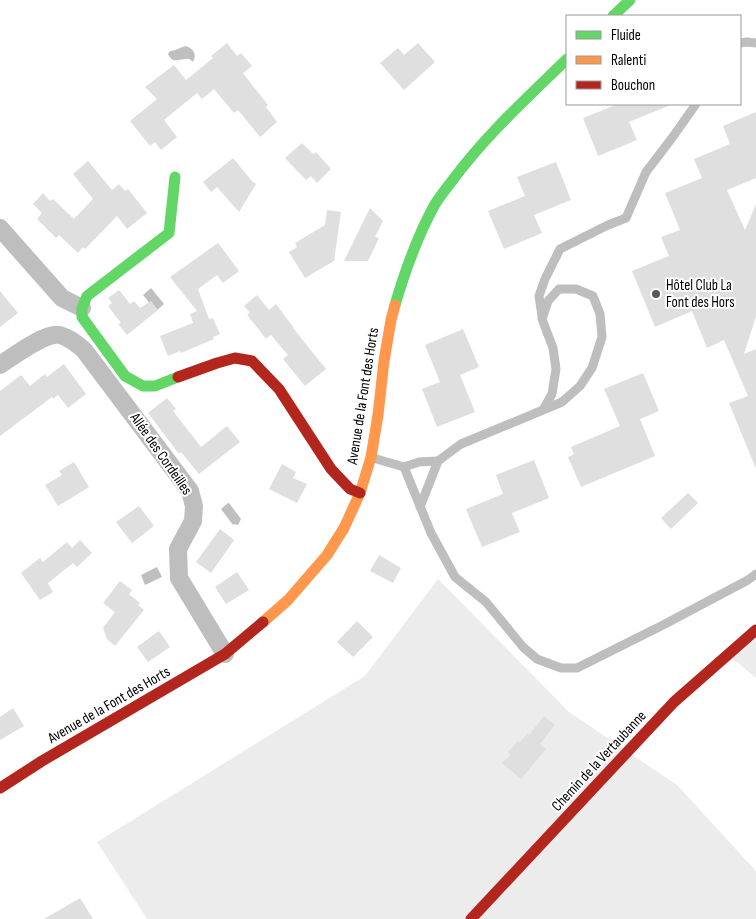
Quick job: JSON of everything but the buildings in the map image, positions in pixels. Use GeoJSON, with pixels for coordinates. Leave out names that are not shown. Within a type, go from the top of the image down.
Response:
{"type":"FeatureCollection","features":[{"type":"Feature","properties":{"kind":"main road"},"geometry":{"type":"LineString","coordinates":[[613,15],[630,0]]}},
{"type":"Feature","properties":{"kind":"main road","name":"Avenue de la Font des Horts"},"geometry":{"type":"LineString","coordinates":[[0,788],[42,761],[225,654],[288,600],[327,555],[344,528],[360,493],[371,457],[391,320],[402,280],[415,245],[435,205],[464,164],[492,133],[566,60]]}},
{"type":"Feature","properties":{"kind":"main road"},"geometry":{"type":"LineString","coordinates":[[175,177],[169,233],[87,296],[82,308],[82,317],[125,376],[143,386],[155,386],[217,362],[235,358],[252,361],[279,389],[331,469],[350,489],[360,493]]}},
{"type":"Feature","properties":{"kind":"main road","name":"Chemin de la Vertaubanne"},"geometry":{"type":"LineString","coordinates":[[471,919],[674,702],[756,630]]}},
{"type":"Feature","properties":{"kind":"main road","name":"Avenue de la Font des Horts"},"geometry":{"type":"LineString","coordinates":[[0,778],[42,761]]}},
{"type":"Feature","properties":{"kind":"street"},"geometry":{"type":"LineString","coordinates":[[0,228],[62,298],[82,308]]}},
{"type":"Feature","properties":{"kind":"street","name":"Allée des Cordeilles"},"geometry":{"type":"LineString","coordinates":[[0,365],[44,337],[58,335],[72,340],[84,350],[190,491],[194,506],[193,521],[178,549],[179,578],[225,654]]}},
{"type":"Feature","properties":{"kind":"lane"},"geometry":{"type":"LineString","coordinates":[[741,44],[756,43]]}},
{"type":"Feature","properties":{"kind":"lane"},"geometry":{"type":"LineString","coordinates":[[543,410],[552,394],[556,369],[553,348],[542,319],[539,296],[545,278],[560,249],[626,218],[646,172],[695,105]]}},
{"type":"Feature","properties":{"kind":"lane"},"geometry":{"type":"LineString","coordinates":[[420,507],[438,461],[461,444],[562,402],[580,386],[592,368],[602,337],[600,314],[593,296],[576,289],[559,289],[548,301],[542,319]]}},
{"type":"Feature","properties":{"kind":"lane"},"geometry":{"type":"LineString","coordinates":[[371,457],[404,466],[419,462],[438,461]]}},
{"type":"Feature","properties":{"kind":"lane"},"geometry":{"type":"LineString","coordinates":[[404,466],[431,533],[455,577],[486,602],[523,648],[537,659],[560,668],[577,668],[663,625],[756,574]]}},
{"type":"Feature","properties":{"kind":"shaded area"},"geometry":{"type":"Polygon","coordinates":[[[186,46],[194,52],[193,62],[188,59],[174,60],[168,54],[170,51],[186,46]]]}},
{"type":"Feature","properties":{"kind":"shaded area"},"geometry":{"type":"Polygon","coordinates":[[[151,288],[164,304],[156,311],[143,295],[151,288]]]}},
{"type":"Feature","properties":{"kind":"shaded area"},"geometry":{"type":"Polygon","coordinates":[[[228,503],[241,519],[238,525],[233,525],[221,509],[228,503]]]}},
{"type":"Feature","properties":{"kind":"shaded area"},"geometry":{"type":"Polygon","coordinates":[[[157,567],[162,577],[145,585],[141,575],[157,567]]]}},
{"type":"Feature","properties":{"kind":"shaded area"},"geometry":{"type":"Polygon","coordinates":[[[438,579],[569,712],[677,785],[756,871],[756,919],[147,919],[97,842],[365,676],[438,579]]]}},
{"type":"Feature","properties":{"kind":"shaded area"},"geometry":{"type":"Polygon","coordinates":[[[756,639],[756,678],[731,657],[756,639]]]}},
{"type":"Feature","properties":{"kind":"traffic: fast"},"geometry":{"type":"LineString","coordinates":[[614,15],[630,0]]}},
{"type":"Feature","properties":{"kind":"traffic: fast"},"geometry":{"type":"LineString","coordinates":[[395,305],[417,242],[438,199],[492,133],[566,60]]}},
{"type":"Feature","properties":{"kind":"traffic: fast"},"geometry":{"type":"LineString","coordinates":[[175,177],[169,233],[87,296],[82,308],[82,317],[125,376],[143,386],[155,386],[178,377]]}},
{"type":"Feature","properties":{"kind":"traffic: slow"},"geometry":{"type":"LineString","coordinates":[[263,622],[288,600],[327,555],[344,528],[360,493],[371,457],[384,361],[395,305]]}},
{"type":"Feature","properties":{"kind":"traffic: jam"},"geometry":{"type":"LineString","coordinates":[[178,377],[235,358],[252,361],[279,389],[331,469],[350,489],[360,493]]}},
{"type":"Feature","properties":{"kind":"traffic: jam"},"geometry":{"type":"LineString","coordinates":[[0,788],[42,761],[225,654],[263,622]]}},
{"type":"Feature","properties":{"kind":"traffic: jam"},"geometry":{"type":"LineString","coordinates":[[471,919],[674,702],[756,630]]}},
{"type":"Feature","properties":{"kind":"place","name":"Hôtel Club La Font des Hors"},"geometry":{"type":"Point","coordinates":[656,294]}}]}
